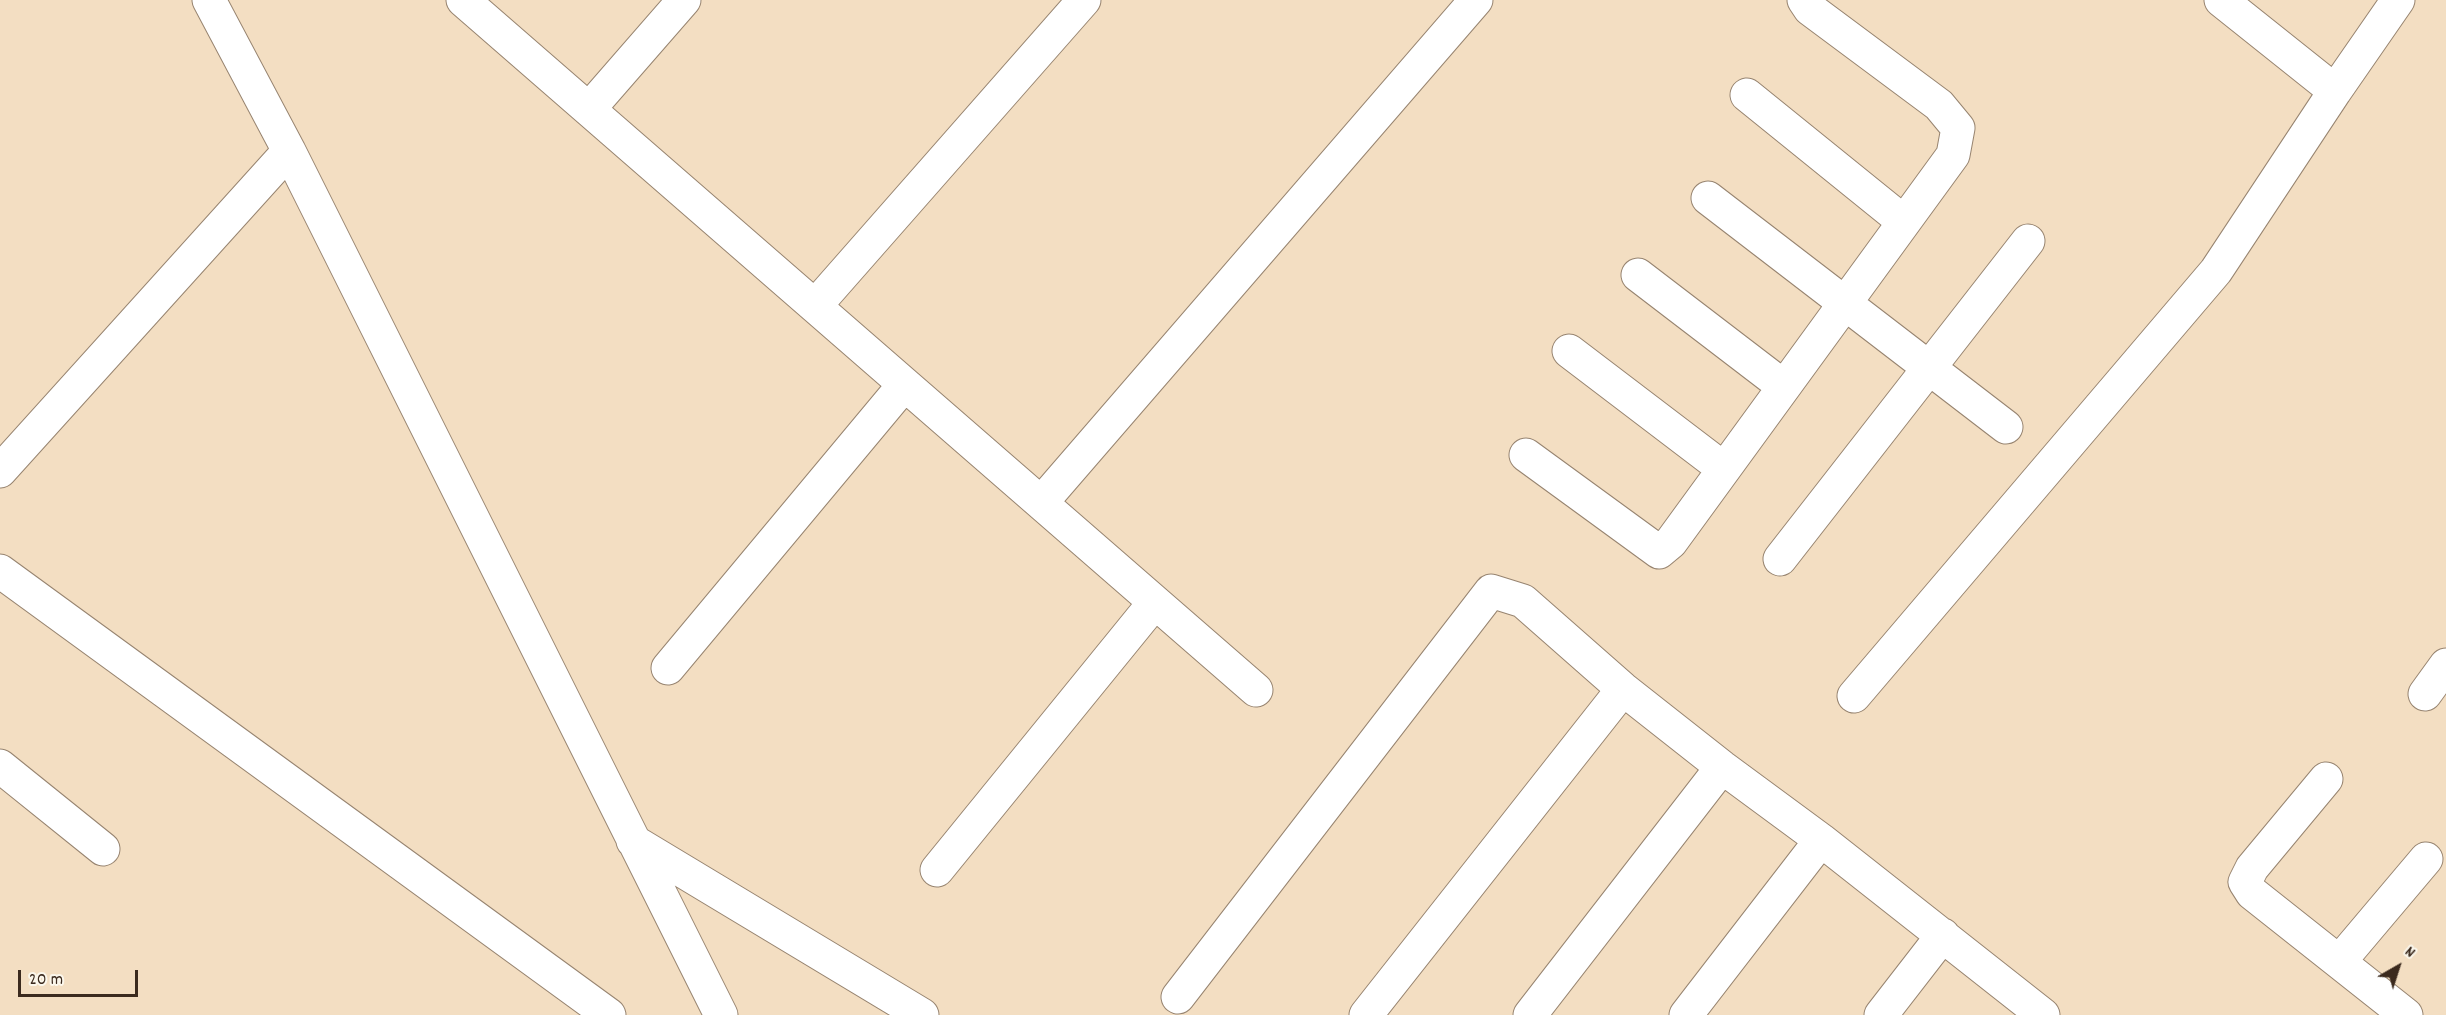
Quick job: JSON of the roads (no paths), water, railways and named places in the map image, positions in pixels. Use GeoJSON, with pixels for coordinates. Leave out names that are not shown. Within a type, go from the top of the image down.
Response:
{"type":"FeatureCollection","features":[{"type":"Feature","properties":{"kind":"street"},"geometry":{"type":"LineString","coordinates":[[208,0],[289,151],[721,1015]]}},
{"type":"Feature","properties":{"kind":"street"},"geometry":{"type":"LineString","coordinates":[[463,0],[1256,690]]}},
{"type":"Feature","properties":{"kind":"street"},"geometry":{"type":"LineString","coordinates":[[589,109],[684,0]]}},
{"type":"Feature","properties":{"kind":"street"},"geometry":{"type":"LineString","coordinates":[[815,306],[1084,0]]}},
{"type":"Feature","properties":{"kind":"street"},"geometry":{"type":"LineString","coordinates":[[1041,503],[1476,0]]}},
{"type":"Feature","properties":{"kind":"street"},"geometry":{"type":"LineString","coordinates":[[1526,454],[1659,552],[1671,542],[1953,155],[1958,128],[1939,105],[1810,9],[1804,0]]}},
{"type":"Feature","properties":{"kind":"street"},"geometry":{"type":"LineString","coordinates":[[2221,0],[2335,91]]}},
{"type":"Feature","properties":{"kind":"street"},"geometry":{"type":"LineString","coordinates":[[1854,696],[2216,271],[2398,0]]}},
{"type":"Feature","properties":{"kind":"street"},"geometry":{"type":"LineString","coordinates":[[1747,95],[1904,222]]}},
{"type":"Feature","properties":{"kind":"street"},"geometry":{"type":"LineString","coordinates":[[0,471],[289,151]]}},
{"type":"Feature","properties":{"kind":"street"},"geometry":{"type":"LineString","coordinates":[[1708,198],[2006,426]]}},
{"type":"Feature","properties":{"kind":"street"},"geometry":{"type":"LineString","coordinates":[[1780,559],[2028,241]]}},
{"type":"Feature","properties":{"kind":"street"},"geometry":{"type":"LineString","coordinates":[[1638,275],[1783,386]]}},
{"type":"Feature","properties":{"kind":"street"},"geometry":{"type":"LineString","coordinates":[[1569,351],[1724,469]]}},
{"type":"Feature","properties":{"kind":"street"},"geometry":{"type":"LineString","coordinates":[[668,668],[904,385]]}},
{"type":"Feature","properties":{"kind":"street"},"geometry":{"type":"LineString","coordinates":[[0,571],[609,1015]]}},
{"type":"Feature","properties":{"kind":"street"},"geometry":{"type":"LineString","coordinates":[[1178,997],[1491,591],[1523,602],[1623,689],[1722,767],[1821,840],[2043,1015]]}},
{"type":"Feature","properties":{"kind":"street"},"geometry":{"type":"LineString","coordinates":[[938,870],[1155,602]]}},
{"type":"Feature","properties":{"kind":"street"},"geometry":{"type":"LineString","coordinates":[[2424,694],[2446,665]]}},
{"type":"Feature","properties":{"kind":"street"},"geometry":{"type":"LineString","coordinates":[[1366,1015],[1623,689]]}},
{"type":"Feature","properties":{"kind":"street"},"geometry":{"type":"LineString","coordinates":[[0,766],[103,849]]}},
{"type":"Feature","properties":{"kind":"street"},"geometry":{"type":"LineString","coordinates":[[1530,1015],[1722,767]]}},
{"type":"Feature","properties":{"kind":"street"},"geometry":{"type":"LineString","coordinates":[[2326,779],[2252,868],[2245,882],[2252,893],[2406,1015]]}},
{"type":"Feature","properties":{"kind":"street"},"geometry":{"type":"LineString","coordinates":[[1686,1015],[1821,840]]}},
{"type":"Feature","properties":{"kind":"street"},"geometry":{"type":"LineString","coordinates":[[633,841],[922,1015]]}},
{"type":"Feature","properties":{"kind":"street"},"geometry":{"type":"LineString","coordinates":[[2339,962],[2426,859]]}},
{"type":"Feature","properties":{"kind":"street"},"geometry":{"type":"LineString","coordinates":[[1881,1015],[1942,935]]}}]}
